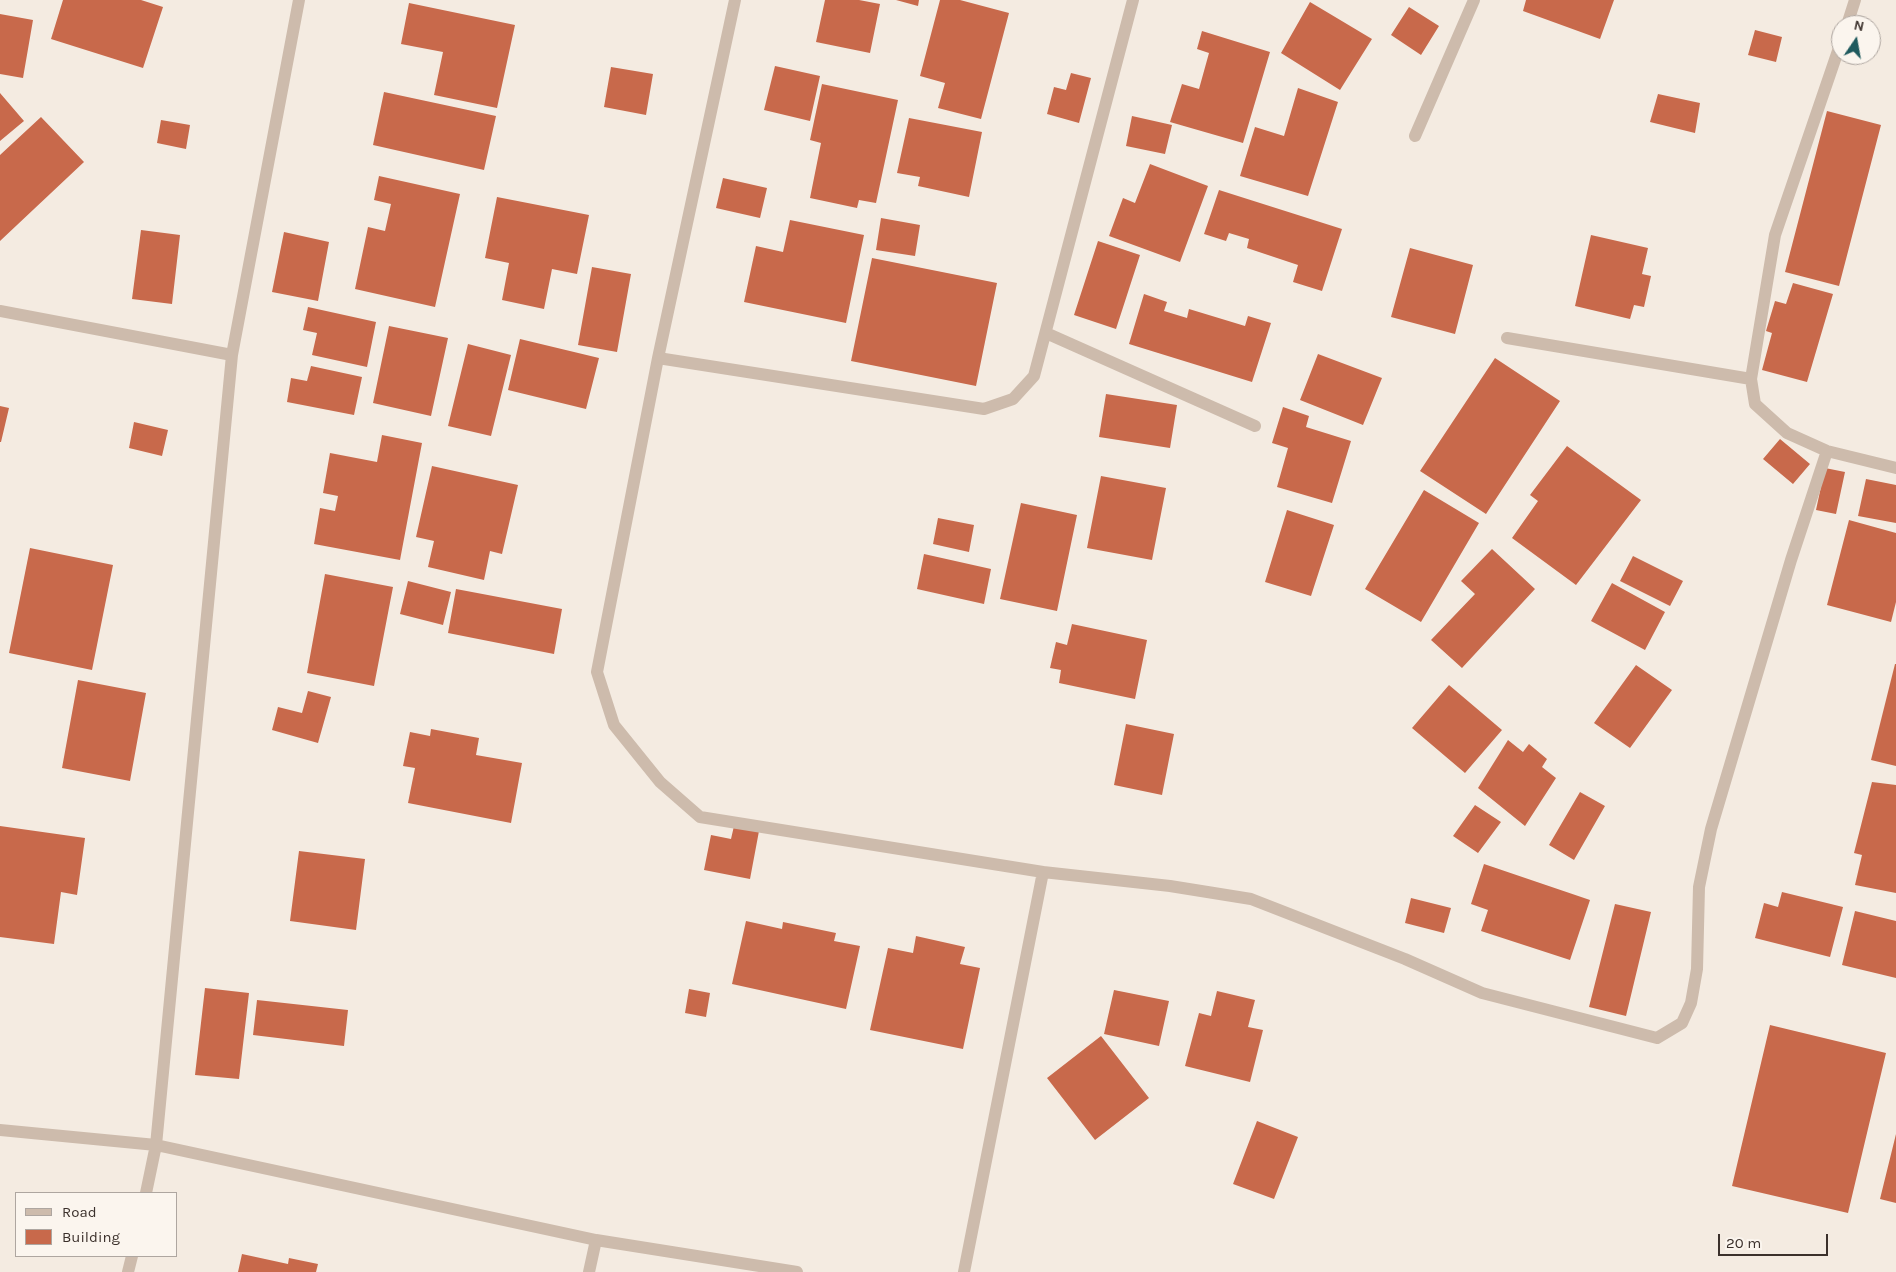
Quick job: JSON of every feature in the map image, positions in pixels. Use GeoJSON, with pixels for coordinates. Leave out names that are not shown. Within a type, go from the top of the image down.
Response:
{"type":"FeatureCollection","features":[{"type":"Feature","properties":{"kind":"street"},"geometry":{"type":"LineString","coordinates":[[146,1192],[156,1145],[232,355],[299,0]]}},
{"type":"Feature","properties":{"kind":"street"},"geometry":{"type":"LineString","coordinates":[[735,0],[658,358],[597,672],[614,725],[660,782],[700,817],[1043,872],[1170,886],[1251,899],[1405,959],[1482,993],[1657,1038],[1682,1023],[1692,1003],[1697,969],[1699,887],[1711,829],[1791,560],[1827,451]]}},
{"type":"Feature","properties":{"kind":"street"},"geometry":{"type":"LineString","coordinates":[[658,358],[984,410],[1013,399],[1034,376],[1133,0]]}},
{"type":"Feature","properties":{"kind":"street"},"geometry":{"type":"LineString","coordinates":[[1416,136],[1474,0]]}},
{"type":"Feature","properties":{"kind":"street"},"geometry":{"type":"LineString","coordinates":[[1850,15],[1855,0]]}},
{"type":"Feature","properties":{"kind":"street"},"geometry":{"type":"LineString","coordinates":[[1833,65],[1775,236],[1751,380],[1755,404],[1787,433],[1827,451],[1896,468]]}},
{"type":"Feature","properties":{"kind":"street"},"geometry":{"type":"LineString","coordinates":[[0,312],[232,355]]}},
{"type":"Feature","properties":{"kind":"street"},"geometry":{"type":"LineString","coordinates":[[1046,333],[1254,426]]}},
{"type":"Feature","properties":{"kind":"street"},"geometry":{"type":"LineString","coordinates":[[1507,338],[1751,380]]}},
{"type":"Feature","properties":{"kind":"street"},"geometry":{"type":"LineString","coordinates":[[964,1272],[1043,872]]}},
{"type":"Feature","properties":{"kind":"street"},"geometry":{"type":"LineString","coordinates":[[0,1130],[156,1145],[596,1240],[797,1272]]}},
{"type":"Feature","properties":{"kind":"street"},"geometry":{"type":"LineString","coordinates":[[589,1272],[596,1240]]}},
{"type":"Feature","properties":{"kind":"street"},"geometry":{"type":"LineString","coordinates":[[128,1272],[132,1257]]}},
{"type":"Feature","properties":{"kind":"building"},"geometry":{"type":"Polygon","coordinates":[[[63,0],[141,0],[163,7],[143,68],[51,39],[63,0]]]}},
{"type":"Feature","properties":{"kind":"building"},"geometry":{"type":"Polygon","coordinates":[[[825,0],[859,0],[880,4],[870,53],[816,42],[825,0]]]}},
{"type":"Feature","properties":{"kind":"building"},"geometry":{"type":"Polygon","coordinates":[[[896,0],[919,0],[918,6],[896,0]]]}},
{"type":"Feature","properties":{"kind":"building"},"geometry":{"type":"Polygon","coordinates":[[[940,0],[960,0],[1009,13],[981,119],[938,108],[945,83],[920,76],[940,0]]]}},
{"type":"Feature","properties":{"kind":"building"},"geometry":{"type":"Polygon","coordinates":[[[1526,0],[1614,0],[1600,39],[1523,11],[1526,0]]]}},
{"type":"Feature","properties":{"kind":"building"},"geometry":{"type":"Polygon","coordinates":[[[1310,2],[1372,39],[1340,90],[1281,53],[1310,2]]]}},
{"type":"Feature","properties":{"kind":"building"},"geometry":{"type":"Polygon","coordinates":[[[409,3],[515,25],[497,108],[434,95],[443,52],[401,44],[409,3]]]}},
{"type":"Feature","properties":{"kind":"building"},"geometry":{"type":"Polygon","coordinates":[[[1409,7],[1439,26],[1421,55],[1391,35],[1409,7]]]}},
{"type":"Feature","properties":{"kind":"building"},"geometry":{"type":"Polygon","coordinates":[[[0,14],[33,20],[23,78],[0,74],[0,14]]]}},
{"type":"Feature","properties":{"kind":"building"},"geometry":{"type":"Polygon","coordinates":[[[1755,30],[1782,37],[1776,62],[1748,55],[1755,30]]]}},
{"type":"Feature","properties":{"kind":"building"},"geometry":{"type":"Polygon","coordinates":[[[1202,31],[1270,52],[1243,143],[1170,122],[1182,84],[1199,89],[1209,53],[1197,49],[1202,31]]]}},
{"type":"Feature","properties":{"kind":"building"},"geometry":{"type":"Polygon","coordinates":[[[775,66],[820,76],[810,121],[764,110],[775,66]]]}},
{"type":"Feature","properties":{"kind":"building"},"geometry":{"type":"Polygon","coordinates":[[[611,67],[653,74],[646,115],[604,107],[611,67]]]}},
{"type":"Feature","properties":{"kind":"building"},"geometry":{"type":"Polygon","coordinates":[[[1071,73],[1091,78],[1079,123],[1047,114],[1054,87],[1066,90],[1071,73]]]}},
{"type":"Feature","properties":{"kind":"building"},"geometry":{"type":"Polygon","coordinates":[[[822,84],[898,100],[876,203],[859,200],[857,208],[810,198],[821,143],[810,140],[822,84]]]}},
{"type":"Feature","properties":{"kind":"building"},"geometry":{"type":"Polygon","coordinates":[[[1298,88],[1338,102],[1308,196],[1240,176],[1255,127],[1284,136],[1298,88]]]}},
{"type":"Feature","properties":{"kind":"building"},"geometry":{"type":"Polygon","coordinates":[[[384,92],[496,116],[484,170],[373,145],[384,92]]]}},
{"type":"Feature","properties":{"kind":"building"},"geometry":{"type":"Polygon","coordinates":[[[0,93],[24,121],[0,141],[0,93]]]}},
{"type":"Feature","properties":{"kind":"building"},"geometry":{"type":"Polygon","coordinates":[[[1658,94],[1700,103],[1695,133],[1650,122],[1658,94]]]}},
{"type":"Feature","properties":{"kind":"building"},"geometry":{"type":"Polygon","coordinates":[[[1827,111],[1881,125],[1839,286],[1785,272],[1827,111]]]}},
{"type":"Feature","properties":{"kind":"building"},"geometry":{"type":"Polygon","coordinates":[[[1132,116],[1172,125],[1165,154],[1126,146],[1132,116]]]}},
{"type":"Feature","properties":{"kind":"building"},"geometry":{"type":"Polygon","coordinates":[[[41,117],[84,162],[0,241],[0,155],[41,117]]]}},
{"type":"Feature","properties":{"kind":"building"},"geometry":{"type":"Polygon","coordinates":[[[909,118],[982,132],[969,197],[918,186],[920,177],[897,173],[909,118]]]}},
{"type":"Feature","properties":{"kind":"building"},"geometry":{"type":"Polygon","coordinates":[[[161,120],[190,125],[186,149],[157,143],[161,120]]]}},
{"type":"Feature","properties":{"kind":"building"},"geometry":{"type":"Polygon","coordinates":[[[1150,164],[1208,186],[1180,262],[1109,236],[1123,198],[1135,203],[1150,164]]]}},
{"type":"Feature","properties":{"kind":"building"},"geometry":{"type":"Polygon","coordinates":[[[379,176],[460,194],[435,307],[355,289],[368,227],[385,231],[391,204],[374,200],[379,176]]]}},
{"type":"Feature","properties":{"kind":"building"},"geometry":{"type":"Polygon","coordinates":[[[723,178],[767,188],[760,218],[716,208],[723,178]]]}},
{"type":"Feature","properties":{"kind":"building"},"geometry":{"type":"Polygon","coordinates":[[[1219,190],[1342,229],[1322,291],[1293,282],[1298,265],[1247,248],[1249,239],[1229,233],[1226,241],[1204,234],[1219,190]]]}},
{"type":"Feature","properties":{"kind":"building"},"geometry":{"type":"Polygon","coordinates":[[[497,197],[589,215],[577,274],[552,269],[544,309],[502,300],[509,263],[485,258],[497,197]]]}},
{"type":"Feature","properties":{"kind":"building"},"geometry":{"type":"Polygon","coordinates":[[[881,218],[920,225],[915,256],[876,250],[881,218]]]}},
{"type":"Feature","properties":{"kind":"building"},"geometry":{"type":"Polygon","coordinates":[[[790,220],[864,235],[846,323],[744,302],[756,246],[783,252],[790,220]]]}},
{"type":"Feature","properties":{"kind":"building"},"geometry":{"type":"Polygon","coordinates":[[[141,230],[180,235],[172,304],[132,299],[141,230]]]}},
{"type":"Feature","properties":{"kind":"building"},"geometry":{"type":"Polygon","coordinates":[[[284,232],[329,242],[318,301],[272,292],[284,232]]]}},
{"type":"Feature","properties":{"kind":"building"},"geometry":{"type":"Polygon","coordinates":[[[1591,235],[1648,248],[1642,274],[1651,276],[1644,307],[1634,305],[1630,319],[1575,306],[1591,235]]]}},
{"type":"Feature","properties":{"kind":"building"},"geometry":{"type":"Polygon","coordinates":[[[1098,241],[1140,255],[1116,329],[1074,315],[1098,241]]]}},
{"type":"Feature","properties":{"kind":"building"},"geometry":{"type":"Polygon","coordinates":[[[1410,248],[1473,265],[1455,334],[1391,317],[1410,248]]]}},
{"type":"Feature","properties":{"kind":"building"},"geometry":{"type":"Polygon","coordinates":[[[872,258],[997,283],[976,386],[851,361],[872,258]]]}},
{"type":"Feature","properties":{"kind":"building"},"geometry":{"type":"Polygon","coordinates":[[[592,267],[631,274],[617,352],[578,345],[592,267]]]}},
{"type":"Feature","properties":{"kind":"building"},"geometry":{"type":"Polygon","coordinates":[[[1793,283],[1833,294],[1807,382],[1762,370],[1772,333],[1766,331],[1775,301],[1786,304],[1793,283]]]}},
{"type":"Feature","properties":{"kind":"building"},"geometry":{"type":"Polygon","coordinates":[[[1144,294],[1167,302],[1164,311],[1187,318],[1189,309],[1245,326],[1248,316],[1271,323],[1252,382],[1129,344],[1144,294]]]}},
{"type":"Feature","properties":{"kind":"building"},"geometry":{"type":"Polygon","coordinates":[[[308,307],[376,322],[367,367],[312,355],[317,333],[303,330],[308,307]]]}},
{"type":"Feature","properties":{"kind":"building"},"geometry":{"type":"Polygon","coordinates":[[[389,326],[448,338],[431,416],[373,403],[389,326]]]}},
{"type":"Feature","properties":{"kind":"building"},"geometry":{"type":"Polygon","coordinates":[[[520,339],[599,358],[586,409],[508,390],[520,339]]]}},
{"type":"Feature","properties":{"kind":"building"},"geometry":{"type":"Polygon","coordinates":[[[468,344],[511,355],[491,436],[448,426],[468,344]]]}},
{"type":"Feature","properties":{"kind":"building"},"geometry":{"type":"Polygon","coordinates":[[[1318,354],[1382,378],[1363,425],[1300,400],[1318,354]]]}},
{"type":"Feature","properties":{"kind":"building"},"geometry":{"type":"Polygon","coordinates":[[[1495,358],[1560,401],[1486,514],[1420,471],[1495,358]]]}},
{"type":"Feature","properties":{"kind":"building"},"geometry":{"type":"Polygon","coordinates":[[[311,366],[362,377],[354,415],[287,402],[291,378],[307,381],[311,366]]]}},
{"type":"Feature","properties":{"kind":"building"},"geometry":{"type":"Polygon","coordinates":[[[1106,394],[1177,405],[1170,448],[1099,437],[1106,394]]]}},
{"type":"Feature","properties":{"kind":"building"},"geometry":{"type":"Polygon","coordinates":[[[0,406],[9,408],[1,442],[0,442],[0,406]]]}},
{"type":"Feature","properties":{"kind":"building"},"geometry":{"type":"Polygon","coordinates":[[[1283,407],[1309,416],[1306,427],[1351,441],[1332,503],[1277,487],[1288,448],[1272,443],[1283,407]]]}},
{"type":"Feature","properties":{"kind":"building"},"geometry":{"type":"Polygon","coordinates":[[[134,422],[168,430],[162,456],[129,448],[134,422]]]}},
{"type":"Feature","properties":{"kind":"building"},"geometry":{"type":"Polygon","coordinates":[[[382,435],[422,443],[400,560],[314,544],[320,508],[335,511],[338,496],[323,493],[330,453],[377,462],[382,435]]]}},
{"type":"Feature","properties":{"kind":"building"},"geometry":{"type":"Polygon","coordinates":[[[1780,439],[1810,464],[1793,484],[1763,459],[1780,439]]]}},
{"type":"Feature","properties":{"kind":"building"},"geometry":{"type":"Polygon","coordinates":[[[1567,446],[1641,500],[1576,585],[1512,538],[1538,501],[1530,495],[1567,446]]]}},
{"type":"Feature","properties":{"kind":"building"},"geometry":{"type":"Polygon","coordinates":[[[432,466],[518,485],[502,554],[490,551],[484,580],[428,567],[434,541],[416,537],[432,466]]]}},
{"type":"Feature","properties":{"kind":"building"},"geometry":{"type":"Polygon","coordinates":[[[1825,468],[1845,472],[1836,514],[1816,510],[1825,468]]]}},
{"type":"Feature","properties":{"kind":"building"},"geometry":{"type":"Polygon","coordinates":[[[1101,476],[1166,488],[1152,560],[1087,548],[1101,476]]]}},
{"type":"Feature","properties":{"kind":"building"},"geometry":{"type":"Polygon","coordinates":[[[1866,479],[1896,485],[1896,523],[1858,516],[1866,479]]]}},
{"type":"Feature","properties":{"kind":"building"},"geometry":{"type":"Polygon","coordinates":[[[1424,490],[1479,523],[1421,622],[1365,589],[1424,490]]]}},
{"type":"Feature","properties":{"kind":"building"},"geometry":{"type":"Polygon","coordinates":[[[1021,503],[1077,515],[1057,611],[1000,599],[1021,503]]]}},
{"type":"Feature","properties":{"kind":"building"},"geometry":{"type":"Polygon","coordinates":[[[1287,510],[1334,525],[1311,596],[1265,582],[1287,510]]]}},
{"type":"Feature","properties":{"kind":"building"},"geometry":{"type":"Polygon","coordinates":[[[938,518],[974,525],[969,552],[933,544],[938,518]]]}},
{"type":"Feature","properties":{"kind":"building"},"geometry":{"type":"Polygon","coordinates":[[[1849,520],[1896,533],[1896,602],[1891,622],[1827,605],[1849,520]]]}},
{"type":"Feature","properties":{"kind":"building"},"geometry":{"type":"Polygon","coordinates":[[[30,548],[113,565],[92,670],[9,653],[30,548]]]}},
{"type":"Feature","properties":{"kind":"building"},"geometry":{"type":"Polygon","coordinates":[[[1492,549],[1535,589],[1462,668],[1431,640],[1475,594],[1461,581],[1492,549]]]}},
{"type":"Feature","properties":{"kind":"building"},"geometry":{"type":"Polygon","coordinates":[[[924,554],[991,569],[984,604],[917,589],[924,554]]]}},
{"type":"Feature","properties":{"kind":"building"},"geometry":{"type":"Polygon","coordinates":[[[1633,556],[1683,581],[1670,606],[1620,581],[1633,556]]]}},
{"type":"Feature","properties":{"kind":"building"},"geometry":{"type":"Polygon","coordinates":[[[325,574],[393,587],[374,686],[307,673],[325,574]]]}},
{"type":"Feature","properties":{"kind":"building"},"geometry":{"type":"Polygon","coordinates":[[[408,581],[451,592],[443,625],[400,614],[408,581]]]}},
{"type":"Feature","properties":{"kind":"building"},"geometry":{"type":"Polygon","coordinates":[[[1612,583],[1665,612],[1645,650],[1591,621],[1612,583]]]}},
{"type":"Feature","properties":{"kind":"building"},"geometry":{"type":"Polygon","coordinates":[[[456,589],[562,609],[554,654],[448,633],[456,589]]]}},
{"type":"Feature","properties":{"kind":"building"},"geometry":{"type":"Polygon","coordinates":[[[1072,624],[1147,640],[1135,699],[1059,683],[1061,670],[1050,668],[1056,642],[1067,645],[1072,624]]]}},
{"type":"Feature","properties":{"kind":"building"},"geometry":{"type":"Polygon","coordinates":[[[1896,664],[1896,766],[1871,760],[1896,664]]]}},
{"type":"Feature","properties":{"kind":"building"},"geometry":{"type":"Polygon","coordinates":[[[1636,665],[1672,690],[1630,748],[1594,723],[1636,665]]]}},
{"type":"Feature","properties":{"kind":"building"},"geometry":{"type":"Polygon","coordinates":[[[78,680],[146,693],[130,781],[62,768],[78,680]]]}},
{"type":"Feature","properties":{"kind":"building"},"geometry":{"type":"Polygon","coordinates":[[[1449,685],[1502,730],[1465,773],[1412,728],[1449,685]]]}},
{"type":"Feature","properties":{"kind":"building"},"geometry":{"type":"Polygon","coordinates":[[[308,691],[331,697],[318,743],[272,730],[278,707],[302,713],[308,691]]]}},
{"type":"Feature","properties":{"kind":"building"},"geometry":{"type":"Polygon","coordinates":[[[1126,724],[1174,734],[1162,795],[1114,785],[1126,724]]]}},
{"type":"Feature","properties":{"kind":"building"},"geometry":{"type":"Polygon","coordinates":[[[431,729],[479,738],[476,755],[522,763],[511,823],[408,803],[415,768],[403,766],[410,732],[430,736],[431,729]]]}},
{"type":"Feature","properties":{"kind":"building"},"geometry":{"type":"Polygon","coordinates":[[[1508,740],[1523,752],[1529,744],[1547,759],[1542,767],[1556,778],[1525,826],[1478,788],[1508,740]]]}},
{"type":"Feature","properties":{"kind":"building"},"geometry":{"type":"Polygon","coordinates":[[[1872,782],[1896,785],[1896,893],[1855,885],[1862,855],[1854,853],[1872,782]]]}},
{"type":"Feature","properties":{"kind":"building"},"geometry":{"type":"Polygon","coordinates":[[[1580,792],[1605,806],[1574,860],[1549,845],[1580,792]]]}},
{"type":"Feature","properties":{"kind":"building"},"geometry":{"type":"Polygon","coordinates":[[[1475,805],[1501,822],[1478,853],[1453,836],[1475,805]]]}},
{"type":"Feature","properties":{"kind":"building"},"geometry":{"type":"Polygon","coordinates":[[[0,826],[85,838],[77,895],[61,892],[54,944],[0,937],[0,826]]]}},
{"type":"Feature","properties":{"kind":"building"},"geometry":{"type":"Polygon","coordinates":[[[734,826],[759,831],[750,879],[704,870],[711,835],[731,839],[734,826]]]}},
{"type":"Feature","properties":{"kind":"building"},"geometry":{"type":"Polygon","coordinates":[[[299,851],[365,859],[356,930],[290,921],[299,851]]]}},
{"type":"Feature","properties":{"kind":"building"},"geometry":{"type":"Polygon","coordinates":[[[1484,864],[1590,900],[1570,960],[1481,931],[1488,910],[1471,904],[1484,864]]]}},
{"type":"Feature","properties":{"kind":"building"},"geometry":{"type":"Polygon","coordinates":[[[1782,892],[1843,907],[1830,957],[1755,938],[1764,903],[1778,907],[1782,892]]]}},
{"type":"Feature","properties":{"kind":"building"},"geometry":{"type":"Polygon","coordinates":[[[1411,898],[1451,908],[1444,933],[1405,923],[1411,898]]]}},
{"type":"Feature","properties":{"kind":"building"},"geometry":{"type":"Polygon","coordinates":[[[1615,904],[1651,912],[1626,1016],[1589,1007],[1615,904]]]}},
{"type":"Feature","properties":{"kind":"building"},"geometry":{"type":"Polygon","coordinates":[[[1855,911],[1896,921],[1896,978],[1842,965],[1855,911]]]}},
{"type":"Feature","properties":{"kind":"building"},"geometry":{"type":"Polygon","coordinates":[[[746,921],[782,929],[783,922],[836,933],[834,941],[860,946],[846,1009],[732,984],[746,921]]]}},
{"type":"Feature","properties":{"kind":"building"},"geometry":{"type":"Polygon","coordinates":[[[916,936],[965,947],[960,964],[980,968],[963,1049],[870,1030],[888,948],[913,953],[916,936]]]}},
{"type":"Feature","properties":{"kind":"building"},"geometry":{"type":"Polygon","coordinates":[[[205,988],[249,993],[239,1079],[195,1075],[205,988]]]}},
{"type":"Feature","properties":{"kind":"building"},"geometry":{"type":"Polygon","coordinates":[[[689,989],[710,993],[706,1017],[685,1013],[689,989]]]}},
{"type":"Feature","properties":{"kind":"building"},"geometry":{"type":"Polygon","coordinates":[[[1114,990],[1169,1001],[1159,1046],[1104,1034],[1114,990]]]}},
{"type":"Feature","properties":{"kind":"building"},"geometry":{"type":"Polygon","coordinates":[[[1217,991],[1255,1000],[1248,1027],[1263,1030],[1250,1082],[1185,1066],[1199,1013],[1211,1016],[1217,991]]]}},
{"type":"Feature","properties":{"kind":"building"},"geometry":{"type":"Polygon","coordinates":[[[257,1000],[348,1010],[344,1046],[253,1035],[257,1000]]]}},
{"type":"Feature","properties":{"kind":"building"},"geometry":{"type":"Polygon","coordinates":[[[1770,1025],[1886,1053],[1848,1213],[1732,1186],[1770,1025]]]}},
{"type":"Feature","properties":{"kind":"building"},"geometry":{"type":"Polygon","coordinates":[[[1101,1036],[1149,1098],[1095,1140],[1047,1078],[1101,1036]]]}},
{"type":"Feature","properties":{"kind":"building"},"geometry":{"type":"Polygon","coordinates":[[[1257,1121],[1298,1137],[1274,1199],[1233,1184],[1257,1121]]]}},
{"type":"Feature","properties":{"kind":"building"},"geometry":{"type":"Polygon","coordinates":[[[1896,1134],[1896,1203],[1880,1199],[1896,1134]]]}},
{"type":"Feature","properties":{"kind":"building"},"geometry":{"type":"Polygon","coordinates":[[[242,1254],[288,1264],[289,1258],[318,1264],[316,1272],[238,1272],[242,1254]]]}}]}
